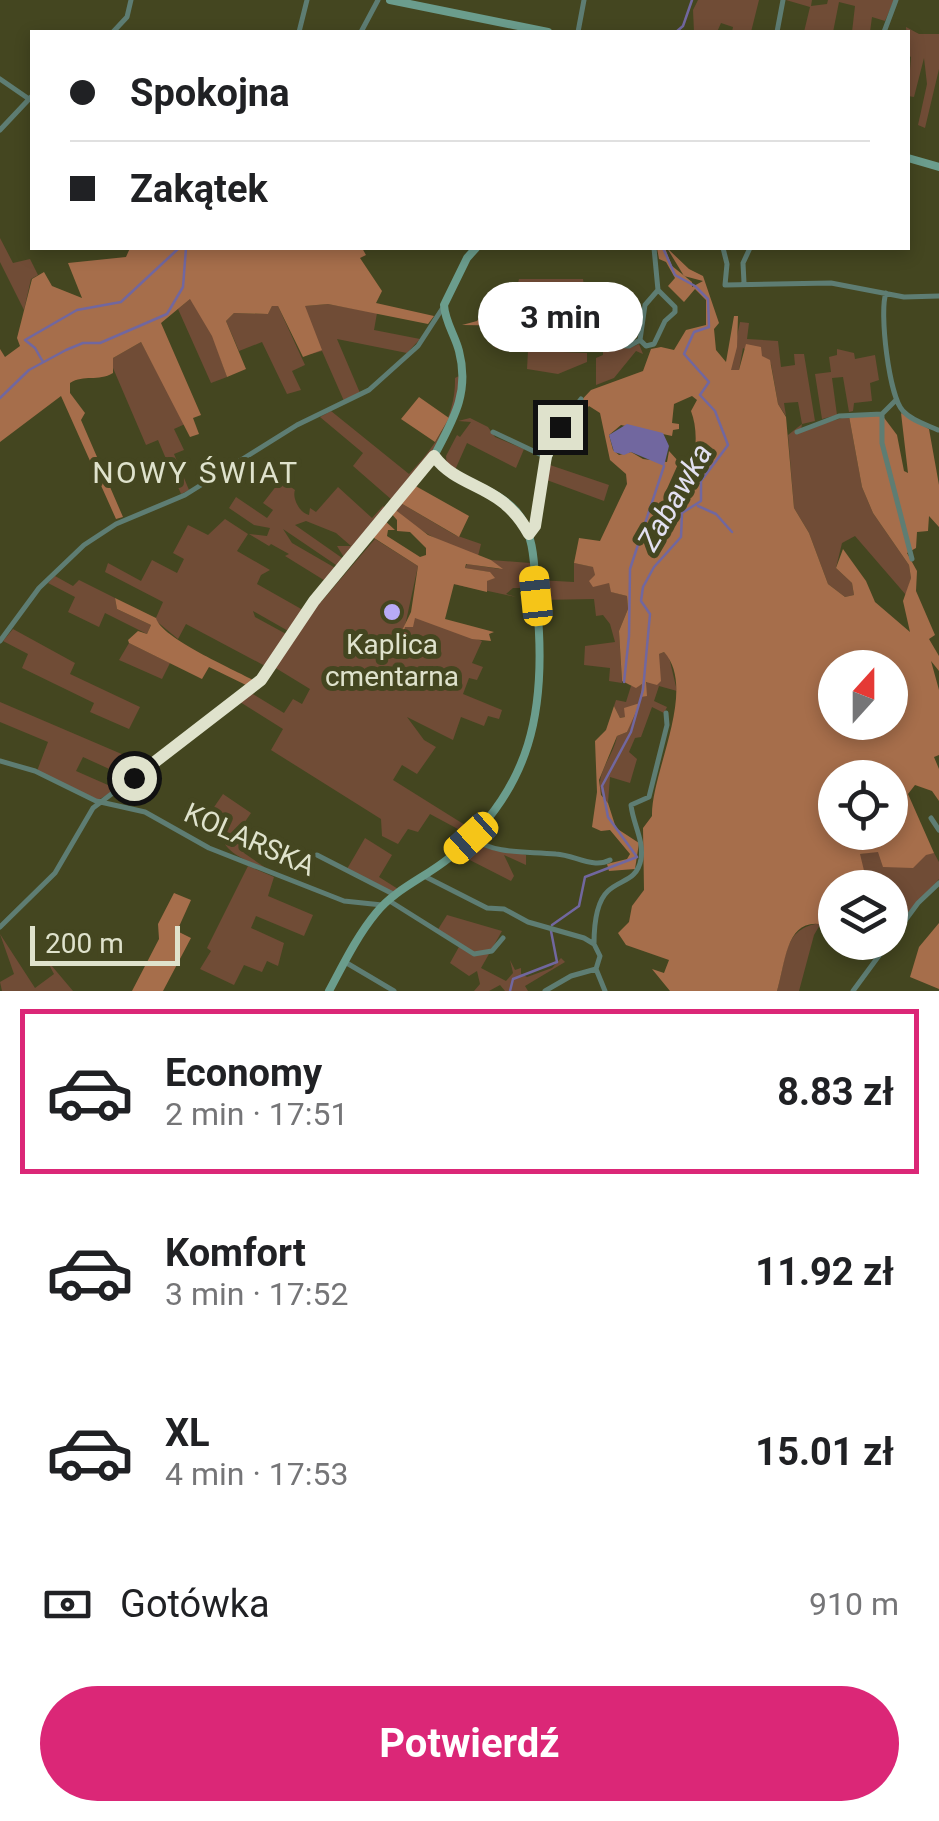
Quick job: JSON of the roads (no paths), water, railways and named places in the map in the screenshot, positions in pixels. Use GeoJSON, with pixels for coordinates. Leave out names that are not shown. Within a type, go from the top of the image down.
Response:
{"type":"FeatureCollection","features":[{"type":"Feature","properties":{"kind":"street"},"geometry":{"type":"LineString","coordinates":[[115,30],[128,16],[131,0]]}},
{"type":"Feature","properties":{"kind":"street"},"geometry":{"type":"LineString","coordinates":[[300,30],[307,0]]}},
{"type":"Feature","properties":{"kind":"street"},"geometry":{"type":"LineString","coordinates":[[363,30],[378,0]]}},
{"type":"Feature","properties":{"kind":"street"},"geometry":{"type":"LineString","coordinates":[[390,0],[538,30]]}},
{"type":"Feature","properties":{"kind":"street"},"geometry":{"type":"LineString","coordinates":[[578,30],[584,0]]}},
{"type":"Feature","properties":{"kind":"street"},"geometry":{"type":"LineString","coordinates":[[777,30],[784,0]]}},
{"type":"Feature","properties":{"kind":"street"},"geometry":{"type":"LineString","coordinates":[[885,30],[896,0]]}},
{"type":"Feature","properties":{"kind":"street"},"geometry":{"type":"LineString","coordinates":[[0,79],[30,97]]}},
{"type":"Feature","properties":{"kind":"street"},"geometry":{"type":"LineString","coordinates":[[0,130],[30,99]]}},
{"type":"Feature","properties":{"kind":"street"},"geometry":{"type":"LineString","coordinates":[[910,159],[939,168]]}},
{"type":"Feature","properties":{"kind":"street"},"geometry":{"type":"LineString","coordinates":[[0,642],[39,588],[84,545],[116,524],[184,496],[297,426],[369,390],[418,346],[474,250]]}},
{"type":"Feature","properties":{"kind":"street"},"geometry":{"type":"LineString","coordinates":[[654,250],[658,290],[642,315],[640,340],[646,346],[656,342],[665,321],[675,312],[676,307],[658,290]]}},
{"type":"Feature","properties":{"kind":"street"},"geometry":{"type":"LineString","coordinates":[[724,250],[727,264],[724,285],[831,283],[886,293],[939,296]]}},
{"type":"Feature","properties":{"kind":"street"},"geometry":{"type":"LineString","coordinates":[[744,284],[743,263],[749,250]]}},
{"type":"Feature","properties":{"kind":"street"},"geometry":{"type":"LineString","coordinates":[[886,293],[883,327],[896,400],[912,418],[938,430]]}},
{"type":"Feature","properties":{"kind":"street"},"geometry":{"type":"LineString","coordinates":[[0,927],[45,885],[64,860],[85,816],[261,680],[314,601],[434,456],[455,420],[462,395],[460,358],[444,306]]}},
{"type":"Feature","properties":{"kind":"street"},"geometry":{"type":"LineString","coordinates":[[603,346],[629,346],[640,340]]}},
{"type":"Feature","properties":{"kind":"street"},"geometry":{"type":"LineString","coordinates":[[529,534],[535,526],[546,456],[580,398]]}},
{"type":"Feature","properties":{"kind":"street"},"geometry":{"type":"LineString","coordinates":[[797,432],[839,416],[882,414],[896,400]]}},
{"type":"Feature","properties":{"kind":"street"},"geometry":{"type":"LineString","coordinates":[[882,414],[882,443],[912,559]]}},
{"type":"Feature","properties":{"kind":"street"},"geometry":{"type":"LineString","coordinates":[[493,432],[546,456]]}},
{"type":"Feature","properties":{"kind":"street"},"geometry":{"type":"LineString","coordinates":[[329,991],[388,900],[471,838],[520,772],[535,724],[539,625],[529,534],[516,511],[440,464],[434,456]]}},
{"type":"Feature","properties":{"kind":"street"},"geometry":{"type":"LineString","coordinates":[[605,991],[596,970],[600,956],[594,944],[596,921],[606,894],[631,878],[638,868],[642,844],[631,805],[649,797],[666,713]]}},
{"type":"Feature","properties":{"kind":"street","name":"KOLARSKA"},"geometry":{"type":"LineString","coordinates":[[0,761],[35,771],[100,804],[145,812],[209,848],[344,901],[388,900]]}},
{"type":"Feature","properties":{"kind":"street"},"geometry":{"type":"LineString","coordinates":[[931,818],[939,830]]}},
{"type":"Feature","properties":{"kind":"street"},"geometry":{"type":"LineString","coordinates":[[471,838],[507,852],[558,854],[598,864],[610,860]]}},
{"type":"Feature","properties":{"kind":"street"},"geometry":{"type":"LineString","coordinates":[[317,855],[474,954],[492,951],[502,938]]}},
{"type":"Feature","properties":{"kind":"street"},"geometry":{"type":"LineString","coordinates":[[424,876],[487,908],[504,909],[528,922],[570,932],[594,944]]}},
{"type":"Feature","properties":{"kind":"street"},"geometry":{"type":"LineString","coordinates":[[908,916],[939,882]]}},
{"type":"Feature","properties":{"kind":"street"},"geometry":{"type":"LineString","coordinates":[[853,991],[876,960]]}},
{"type":"Feature","properties":{"kind":"street"},"geometry":{"type":"LineString","coordinates":[[345,962],[394,991]]}},
{"type":"Feature","properties":{"kind":"street"},"geometry":{"type":"LineString","coordinates":[[544,991],[571,976],[596,970]]}},
{"type":"Feature","properties":{"kind":"waterway","name":"Zabawka"},"geometry":{"type":"LineString","coordinates":[[678,30],[692,0]]}},
{"type":"Feature","properties":{"kind":"waterway"},"geometry":{"type":"LineString","coordinates":[[43,362],[25,340],[77,310],[121,302],[177,250]]}},
{"type":"Feature","properties":{"kind":"waterway"},"geometry":{"type":"LineString","coordinates":[[0,398],[29,370],[66,350],[83,343],[100,343],[167,314],[183,287],[186,250]]}},
{"type":"Feature","properties":{"kind":"waterway","name":"Zabawka"},"geometry":{"type":"LineString","coordinates":[[552,925],[579,906],[585,877],[637,857],[608,817],[602,786],[631,732],[643,690],[650,614],[641,601],[643,587],[654,567],[681,537],[682,513],[701,501],[701,481],[728,445],[715,411],[700,395],[709,382],[684,354],[694,332],[709,327],[708,299],[675,275],[664,250]]}},
{"type":"Feature","properties":{"kind":"waterway"},"geometry":{"type":"LineString","coordinates":[[624,682],[630,569],[664,466]]}},
{"type":"Feature","properties":{"kind":"waterway"},"geometry":{"type":"LineString","coordinates":[[698,506],[716,514],[732,532]]}},
{"type":"Feature","properties":{"kind":"waterway","name":"Zabawka"},"geometry":{"type":"LineString","coordinates":[[510,991],[513,979],[557,962],[551,931]]}},
{"type":"Feature","properties":{"kind":"place","name":"Kaplica cmentarna"},"geometry":{"type":"Point","coordinates":[392,612]}},
{"type":"Feature","properties":{"kind":"district","name":"NOWY ŚWIAT"},"geometry":{"type":"Point","coordinates":[196,473]}}]}
